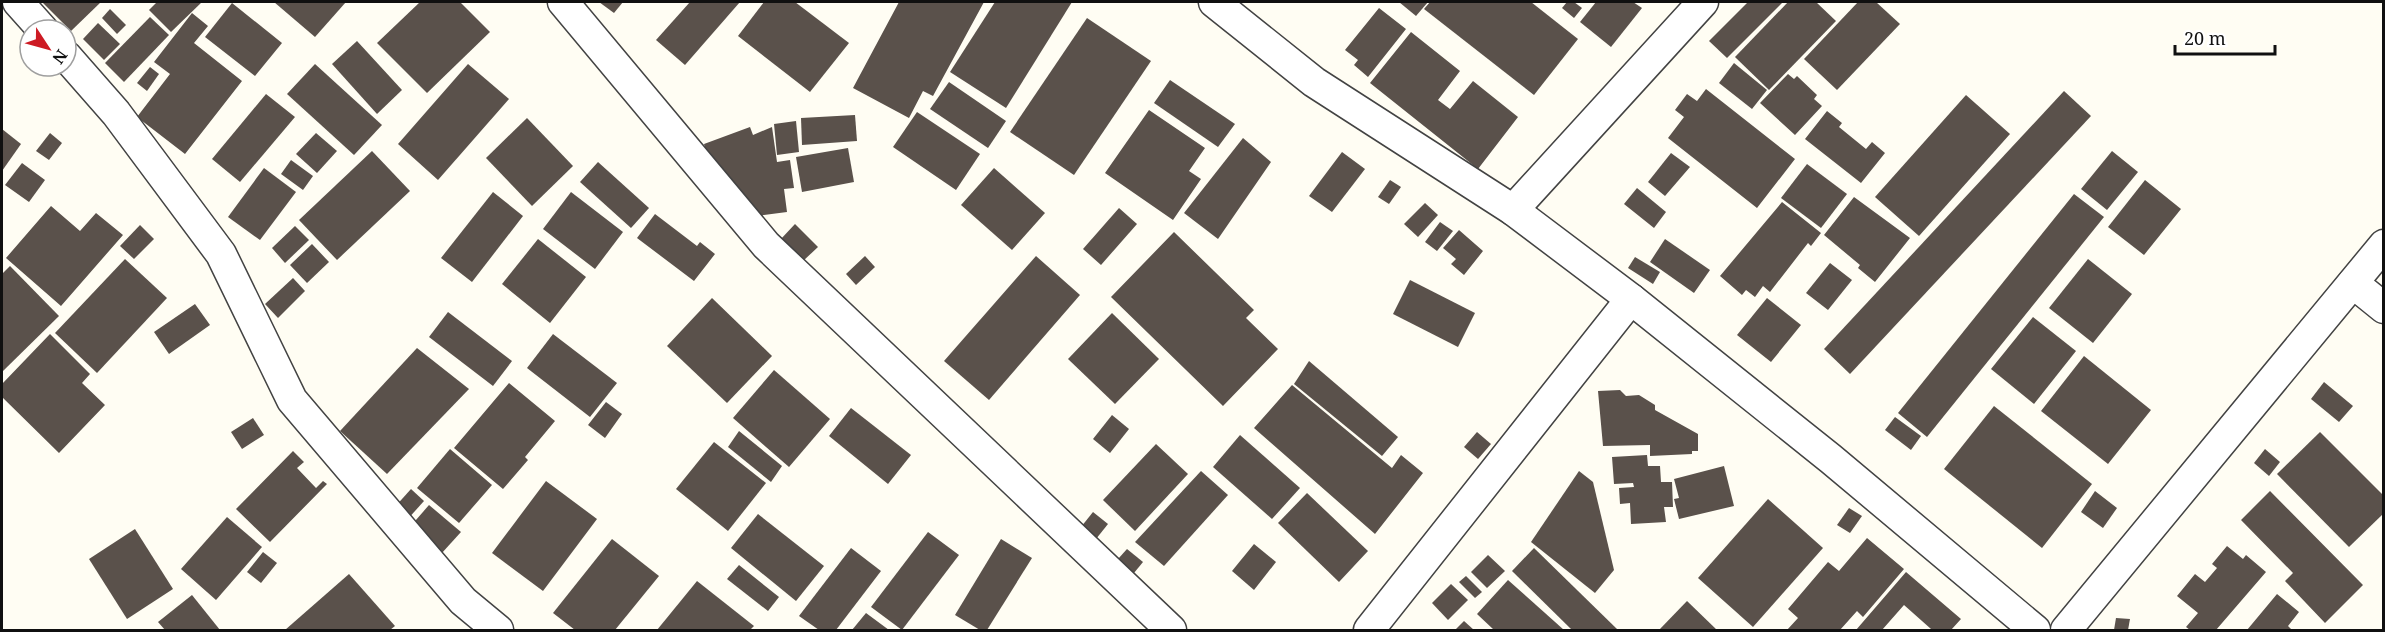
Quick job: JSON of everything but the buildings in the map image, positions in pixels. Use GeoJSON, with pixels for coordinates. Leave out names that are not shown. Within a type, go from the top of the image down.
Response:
{"type":"FeatureCollection","features":[{"type":"Feature","properties":{"kind":"street"},"geometry":{"type":"LineString","coordinates":[[18,2],[32,18]]}},
{"type":"Feature","properties":{"kind":"street"},"geometry":{"type":"LineString","coordinates":[[563,2],[766,245],[1171,630]]}},
{"type":"Feature","properties":{"kind":"street"},"geometry":{"type":"LineString","coordinates":[[1214,2],[1314,82],[1513,210],[1632,299],[1831,459],[2035,630]]}},
{"type":"Feature","properties":{"kind":"street"},"geometry":{"type":"LineString","coordinates":[[1513,210],[1703,2]]}},
{"type":"Feature","properties":{"kind":"street"},"geometry":{"type":"LineString","coordinates":[[78,70],[116,113],[221,254],[292,400],[463,601],[498,630]]}},
{"type":"Feature","properties":{"kind":"street"},"geometry":{"type":"LineString","coordinates":[[2066,630],[2384,245]]}},
{"type":"Feature","properties":{"kind":"street"},"geometry":{"type":"LineString","coordinates":[[2353,283],[2384,308]]}},
{"type":"Feature","properties":{"kind":"street"},"geometry":{"type":"LineString","coordinates":[[1369,630],[1632,299]]}}]}
